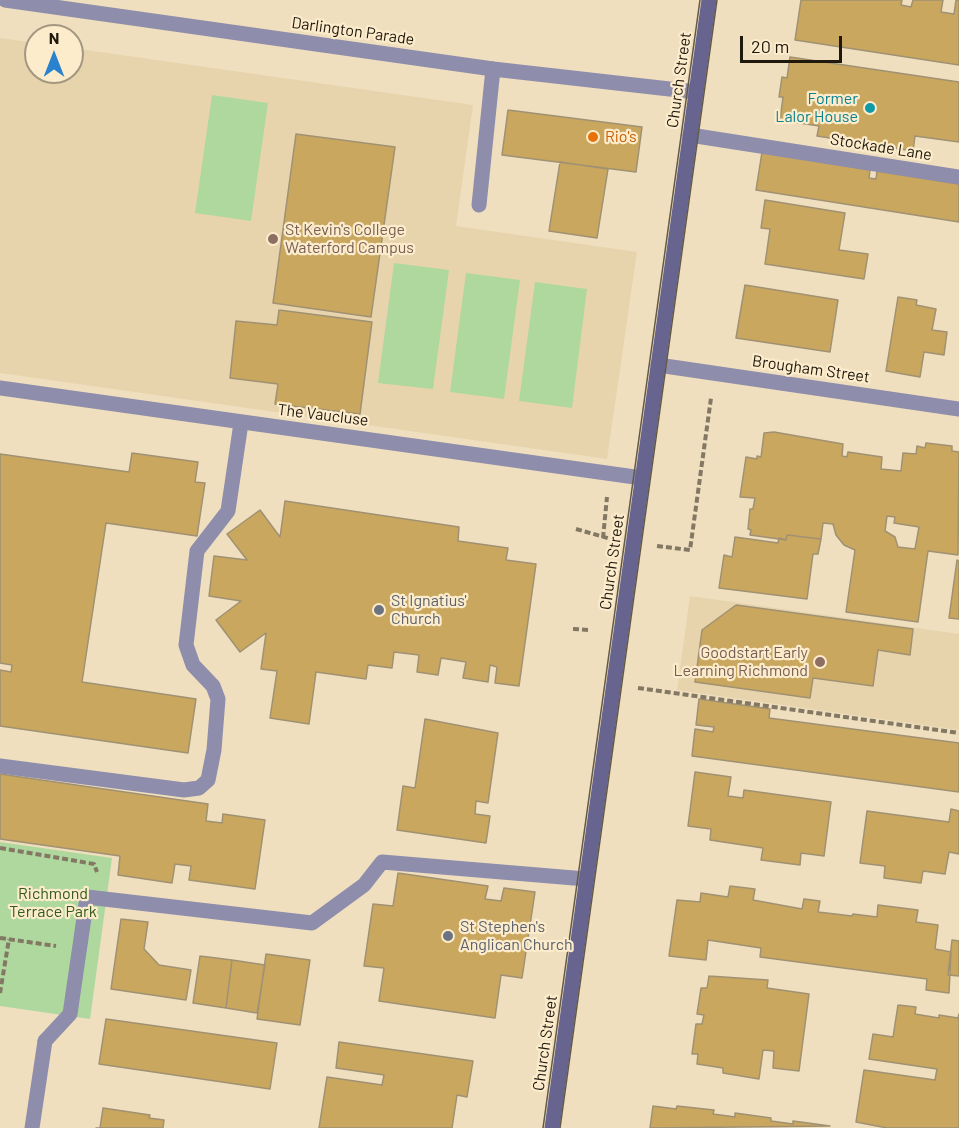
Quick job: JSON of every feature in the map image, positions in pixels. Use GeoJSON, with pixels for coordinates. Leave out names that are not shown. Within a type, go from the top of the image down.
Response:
{"type":"FeatureCollection","features":[{"type":"Feature","properties":{"kind":"main road","name":"Church Street"},"geometry":{"type":"LineString","coordinates":[[552,1128],[709,0]]}},
{"type":"Feature","properties":{"kind":"street","name":"Darlington Parade"},"geometry":{"type":"LineString","coordinates":[[5,0],[493,69],[696,92]]}},
{"type":"Feature","properties":{"kind":"street"},"geometry":{"type":"LineString","coordinates":[[478,205],[493,69]]}},
{"type":"Feature","properties":{"kind":"street","name":"Stockade Lane"},"geometry":{"type":"LineString","coordinates":[[690,135],[959,177]]}},
{"type":"Feature","properties":{"kind":"street","name":"Brougham Street"},"geometry":{"type":"LineString","coordinates":[[658,365],[959,409]]}},
{"type":"Feature","properties":{"kind":"street","name":"The Vaucluse"},"geometry":{"type":"LineString","coordinates":[[0,388],[642,478]]}},
{"type":"Feature","properties":{"kind":"street"},"geometry":{"type":"LineString","coordinates":[[0,766],[184,790],[199,789],[208,780],[214,750],[218,699],[213,686],[192,665],[186,645],[197,551],[228,511],[241,423]]}},
{"type":"Feature","properties":{"kind":"street"},"geometry":{"type":"LineString","coordinates":[[32,1128],[45,1041],[70,1014],[87,897],[312,923],[364,885],[382,862],[586,879]]}},
{"type":"Feature","properties":{"kind":"path"},"geometry":{"type":"LineString","coordinates":[[690,550],[715,374]]}},
{"type":"Feature","properties":{"kind":"path"},"geometry":{"type":"LineString","coordinates":[[576,530],[603,538],[610,473]]}},
{"type":"Feature","properties":{"kind":"path"},"geometry":{"type":"LineString","coordinates":[[573,629],[591,630]]}},
{"type":"Feature","properties":{"kind":"path"},"geometry":{"type":"LineString","coordinates":[[613,685],[959,733]]}},
{"type":"Feature","properties":{"kind":"path"},"geometry":{"type":"LineString","coordinates":[[0,848],[94,864],[104,898]]}},
{"type":"Feature","properties":{"kind":"path"},"geometry":{"type":"LineString","coordinates":[[0,993],[9,939]]}},
{"type":"Feature","properties":{"kind":"shaded area","name":"St Kevin's College Waterford Campus"},"geometry":{"type":"Polygon","coordinates":[[[0,38],[24,41],[24,84],[84,84],[84,50],[473,105],[456,226],[637,252],[607,459],[0,373],[0,38]]]}},
{"type":"Feature","properties":{"kind":"shaded area","name":"Goodstart Early Learning Richmond"},"geometry":{"type":"Polygon","coordinates":[[[690,596],[959,634],[959,730],[677,690],[690,596]]]}},
{"type":"Feature","properties":{"kind":"green space"},"geometry":{"type":"Polygon","coordinates":[[[212,95],[268,103],[251,221],[195,213],[212,95]]]}},
{"type":"Feature","properties":{"kind":"green space"},"geometry":{"type":"Polygon","coordinates":[[[394,263],[449,270],[433,389],[378,383],[394,263]]]}},
{"type":"Feature","properties":{"kind":"green space"},"geometry":{"type":"Polygon","coordinates":[[[466,273],[520,280],[504,399],[450,392],[466,273]]]}},
{"type":"Feature","properties":{"kind":"green space"},"geometry":{"type":"Polygon","coordinates":[[[535,282],[587,289],[572,408],[519,401],[535,282]]]}},
{"type":"Feature","properties":{"kind":"green space","name":"Richmond Terrace Park"},"geometry":{"type":"Polygon","coordinates":[[[0,842],[112,858],[90,1019],[0,1006],[0,842]]]}},
{"type":"Feature","properties":{"kind":"building"},"geometry":{"type":"Polygon","coordinates":[[[801,0],[902,0],[901,5],[911,7],[913,0],[943,0],[941,12],[954,14],[956,0],[959,0],[959,65],[795,40],[801,0]]]}},
{"type":"Feature","properties":{"kind":"building","name":"Former Lalor House"},"geometry":{"type":"Polygon","coordinates":[[[790,57],[959,82],[959,142],[915,136],[913,151],[817,136],[819,126],[780,120],[783,97],[779,97],[782,77],[787,78],[790,57]]]}},
{"type":"Feature","properties":{"kind":"building"},"geometry":{"type":"Polygon","coordinates":[[[508,110],[642,127],[636,172],[502,155],[508,110]]]}},
{"type":"Feature","properties":{"kind":"building"},"geometry":{"type":"Polygon","coordinates":[[[296,134],[395,147],[371,317],[273,303],[296,134]]]}},
{"type":"Feature","properties":{"kind":"building"},"geometry":{"type":"Polygon","coordinates":[[[762,152],[870,170],[869,178],[876,179],[877,171],[959,184],[959,222],[756,190],[762,152]]]}},
{"type":"Feature","properties":{"kind":"building"},"geometry":{"type":"Polygon","coordinates":[[[560,162],[608,169],[597,238],[549,231],[560,162]]]}},
{"type":"Feature","properties":{"kind":"building"},"geometry":{"type":"Polygon","coordinates":[[[765,200],[845,213],[839,250],[868,254],[864,279],[765,264],[770,229],[761,228],[765,200]]]}},
{"type":"Feature","properties":{"kind":"building"},"geometry":{"type":"Polygon","coordinates":[[[745,285],[838,300],[830,352],[736,338],[745,285]]]}},
{"type":"Feature","properties":{"kind":"building"},"geometry":{"type":"Polygon","coordinates":[[[898,297],[917,300],[916,305],[936,309],[932,330],[947,332],[944,355],[924,352],[920,377],[886,371],[898,297]]]}},
{"type":"Feature","properties":{"kind":"building"},"geometry":{"type":"Polygon","coordinates":[[[279,310],[372,322],[360,414],[275,404],[278,384],[230,378],[236,321],[277,325],[279,310]]]}},
{"type":"Feature","properties":{"kind":"building"},"geometry":{"type":"Polygon","coordinates":[[[774,432],[843,444],[842,456],[847,457],[848,452],[882,457],[881,469],[901,471],[903,453],[916,454],[917,446],[925,448],[926,443],[952,446],[952,451],[959,452],[958,555],[928,551],[918,622],[846,612],[855,550],[844,545],[836,535],[833,524],[823,523],[821,539],[787,535],[786,540],[750,535],[751,530],[748,529],[750,509],[753,509],[755,498],[740,497],[746,457],[757,459],[757,456],[761,457],[764,433],[774,432]],[[887,516],[885,531],[895,537],[898,547],[915,549],[919,527],[894,523],[895,517],[887,516]]]}},
{"type":"Feature","properties":{"kind":"building"},"geometry":{"type":"Polygon","coordinates":[[[132,453],[198,462],[195,482],[205,483],[197,536],[106,523],[82,682],[196,699],[188,753],[0,726],[0,670],[11,672],[12,665],[0,663],[0,454],[129,472],[132,453]]]}},
{"type":"Feature","properties":{"kind":"building","name":"St Ignatius' Church"},"geometry":{"type":"Polygon","coordinates":[[[285,501],[459,527],[458,541],[508,548],[506,560],[536,564],[519,686],[495,683],[497,667],[490,665],[488,682],[463,678],[466,662],[441,658],[438,675],[417,672],[419,655],[394,652],[392,668],[368,665],[366,679],[316,672],[309,724],[270,718],[277,671],[261,669],[266,633],[240,652],[216,620],[241,601],[209,596],[214,556],[247,560],[227,534],[260,510],[280,537],[285,501]]]}},
{"type":"Feature","properties":{"kind":"building"},"geometry":{"type":"Polygon","coordinates":[[[787,535],[821,539],[818,554],[813,554],[807,599],[719,588],[724,555],[732,557],[735,537],[778,543],[779,538],[786,540],[787,535]]]}},
{"type":"Feature","properties":{"kind":"building"},"geometry":{"type":"Polygon","coordinates":[[[957,560],[959,561],[959,619],[949,618],[957,560]]]}},
{"type":"Feature","properties":{"kind":"building"},"geometry":{"type":"Polygon","coordinates":[[[736,605],[913,629],[910,655],[878,650],[873,686],[813,678],[810,698],[695,682],[702,630],[736,605]]]}},
{"type":"Feature","properties":{"kind":"building"},"geometry":{"type":"Polygon","coordinates":[[[699,699],[770,709],[769,718],[959,743],[959,792],[692,756],[695,729],[713,732],[714,727],[696,725],[699,699]]]}},
{"type":"Feature","properties":{"kind":"building"},"geometry":{"type":"Polygon","coordinates":[[[425,719],[498,733],[488,803],[476,801],[475,814],[490,816],[486,843],[397,830],[403,786],[415,788],[425,719]]]}},
{"type":"Feature","properties":{"kind":"building"},"geometry":{"type":"Polygon","coordinates":[[[695,772],[731,777],[728,796],[743,798],[744,790],[831,802],[824,856],[801,853],[800,865],[761,860],[763,848],[710,840],[711,829],[688,826],[695,772]]]}},
{"type":"Feature","properties":{"kind":"building"},"geometry":{"type":"Polygon","coordinates":[[[0,774],[208,804],[206,821],[222,823],[223,814],[265,820],[255,889],[189,880],[191,866],[175,864],[172,883],[118,875],[120,856],[0,839],[0,774]]]}},
{"type":"Feature","properties":{"kind":"building"},"geometry":{"type":"Polygon","coordinates":[[[951,809],[959,811],[959,854],[949,852],[945,874],[923,871],[921,883],[884,878],[885,866],[860,863],[867,811],[949,822],[951,809]]]}},
{"type":"Feature","properties":{"kind":"building","name":"St Stephen's Anglican Church"},"geometry":{"type":"Polygon","coordinates":[[[398,873],[488,886],[485,899],[501,901],[504,888],[535,892],[522,978],[501,975],[495,1018],[379,1001],[384,968],[364,966],[373,904],[393,906],[398,873]]]}},
{"type":"Feature","properties":{"kind":"building"},"geometry":{"type":"Polygon","coordinates":[[[730,886],[755,889],[753,900],[802,909],[804,899],[820,901],[818,912],[877,917],[878,905],[918,910],[916,922],[938,925],[935,949],[951,952],[949,993],[926,990],[927,979],[760,957],[761,948],[708,940],[706,960],[669,956],[677,900],[700,902],[701,893],[728,897],[730,886]]]}},
{"type":"Feature","properties":{"kind":"building"},"geometry":{"type":"Polygon","coordinates":[[[121,919],[148,922],[144,949],[159,965],[191,970],[186,1000],[111,989],[121,919]]]}},
{"type":"Feature","properties":{"kind":"building"},"geometry":{"type":"Polygon","coordinates":[[[952,940],[959,941],[959,976],[948,975],[952,940]]]}},
{"type":"Feature","properties":{"kind":"building"},"geometry":{"type":"Polygon","coordinates":[[[266,954],[310,960],[300,1025],[257,1019],[266,954]]]}},
{"type":"Feature","properties":{"kind":"building"},"geometry":{"type":"Polygon","coordinates":[[[200,956],[232,960],[226,1008],[193,1003],[200,956]]]}},
{"type":"Feature","properties":{"kind":"building"},"geometry":{"type":"Polygon","coordinates":[[[232,960],[265,965],[257,1013],[226,1008],[232,960]]]}},
{"type":"Feature","properties":{"kind":"building"},"geometry":{"type":"Polygon","coordinates":[[[709,976],[768,980],[767,988],[809,994],[799,1071],[773,1068],[774,1051],[763,1050],[759,1079],[723,1073],[723,1068],[697,1064],[698,1054],[692,1054],[696,1024],[702,1024],[704,1015],[697,1014],[701,988],[707,988],[709,976]]]}},
{"type":"Feature","properties":{"kind":"building"},"geometry":{"type":"Polygon","coordinates":[[[898,1005],[916,1007],[915,1014],[939,1018],[939,1015],[958,1018],[959,1014],[959,1128],[887,1128],[856,1122],[864,1070],[935,1080],[937,1069],[869,1059],[873,1034],[893,1037],[898,1005]]]}},
{"type":"Feature","properties":{"kind":"building"},"geometry":{"type":"Polygon","coordinates":[[[106,1019],[277,1043],[270,1089],[99,1064],[106,1019]]]}},
{"type":"Feature","properties":{"kind":"building"},"geometry":{"type":"Polygon","coordinates":[[[339,1042],[473,1061],[467,1097],[457,1095],[452,1128],[319,1128],[327,1077],[382,1085],[384,1075],[336,1068],[339,1042]]]}},
{"type":"Feature","properties":{"kind":"building"},"geometry":{"type":"Polygon","coordinates":[[[653,1106],[714,1110],[713,1114],[735,1117],[735,1113],[771,1118],[771,1121],[793,1124],[793,1121],[830,1126],[650,1128],[653,1106]]]}},
{"type":"Feature","properties":{"kind":"building"},"geometry":{"type":"Polygon","coordinates":[[[103,1108],[150,1115],[149,1118],[164,1120],[163,1128],[100,1128],[103,1108]]]}},
{"type":"Feature","properties":{"kind":"tram line"},"geometry":{"type":"LineString","coordinates":[[543,1128],[700,0]]}},
{"type":"Feature","properties":{"kind":"tram line"},"geometry":{"type":"LineString","coordinates":[[560,1128],[717,0]]}},
{"type":"Feature","properties":{"kind":"place","name":"Former Lalor House"},"geometry":{"type":"Point","coordinates":[870,108]}},
{"type":"Feature","properties":{"kind":"place","name":"Rio's"},"geometry":{"type":"Point","coordinates":[593,137]}},
{"type":"Feature","properties":{"kind":"place","name":"St Kevin's College Waterford Campus"},"geometry":{"type":"Point","coordinates":[273,239]}},
{"type":"Feature","properties":{"kind":"place","name":"St Ignatius' Church"},"geometry":{"type":"Point","coordinates":[379,610]}},
{"type":"Feature","properties":{"kind":"place","name":"Goodstart Early Learning Richmond"},"geometry":{"type":"Point","coordinates":[820,662]}},
{"type":"Feature","properties":{"kind":"place","name":"St Stephen's Anglican Church"},"geometry":{"type":"Point","coordinates":[448,936]}}]}
